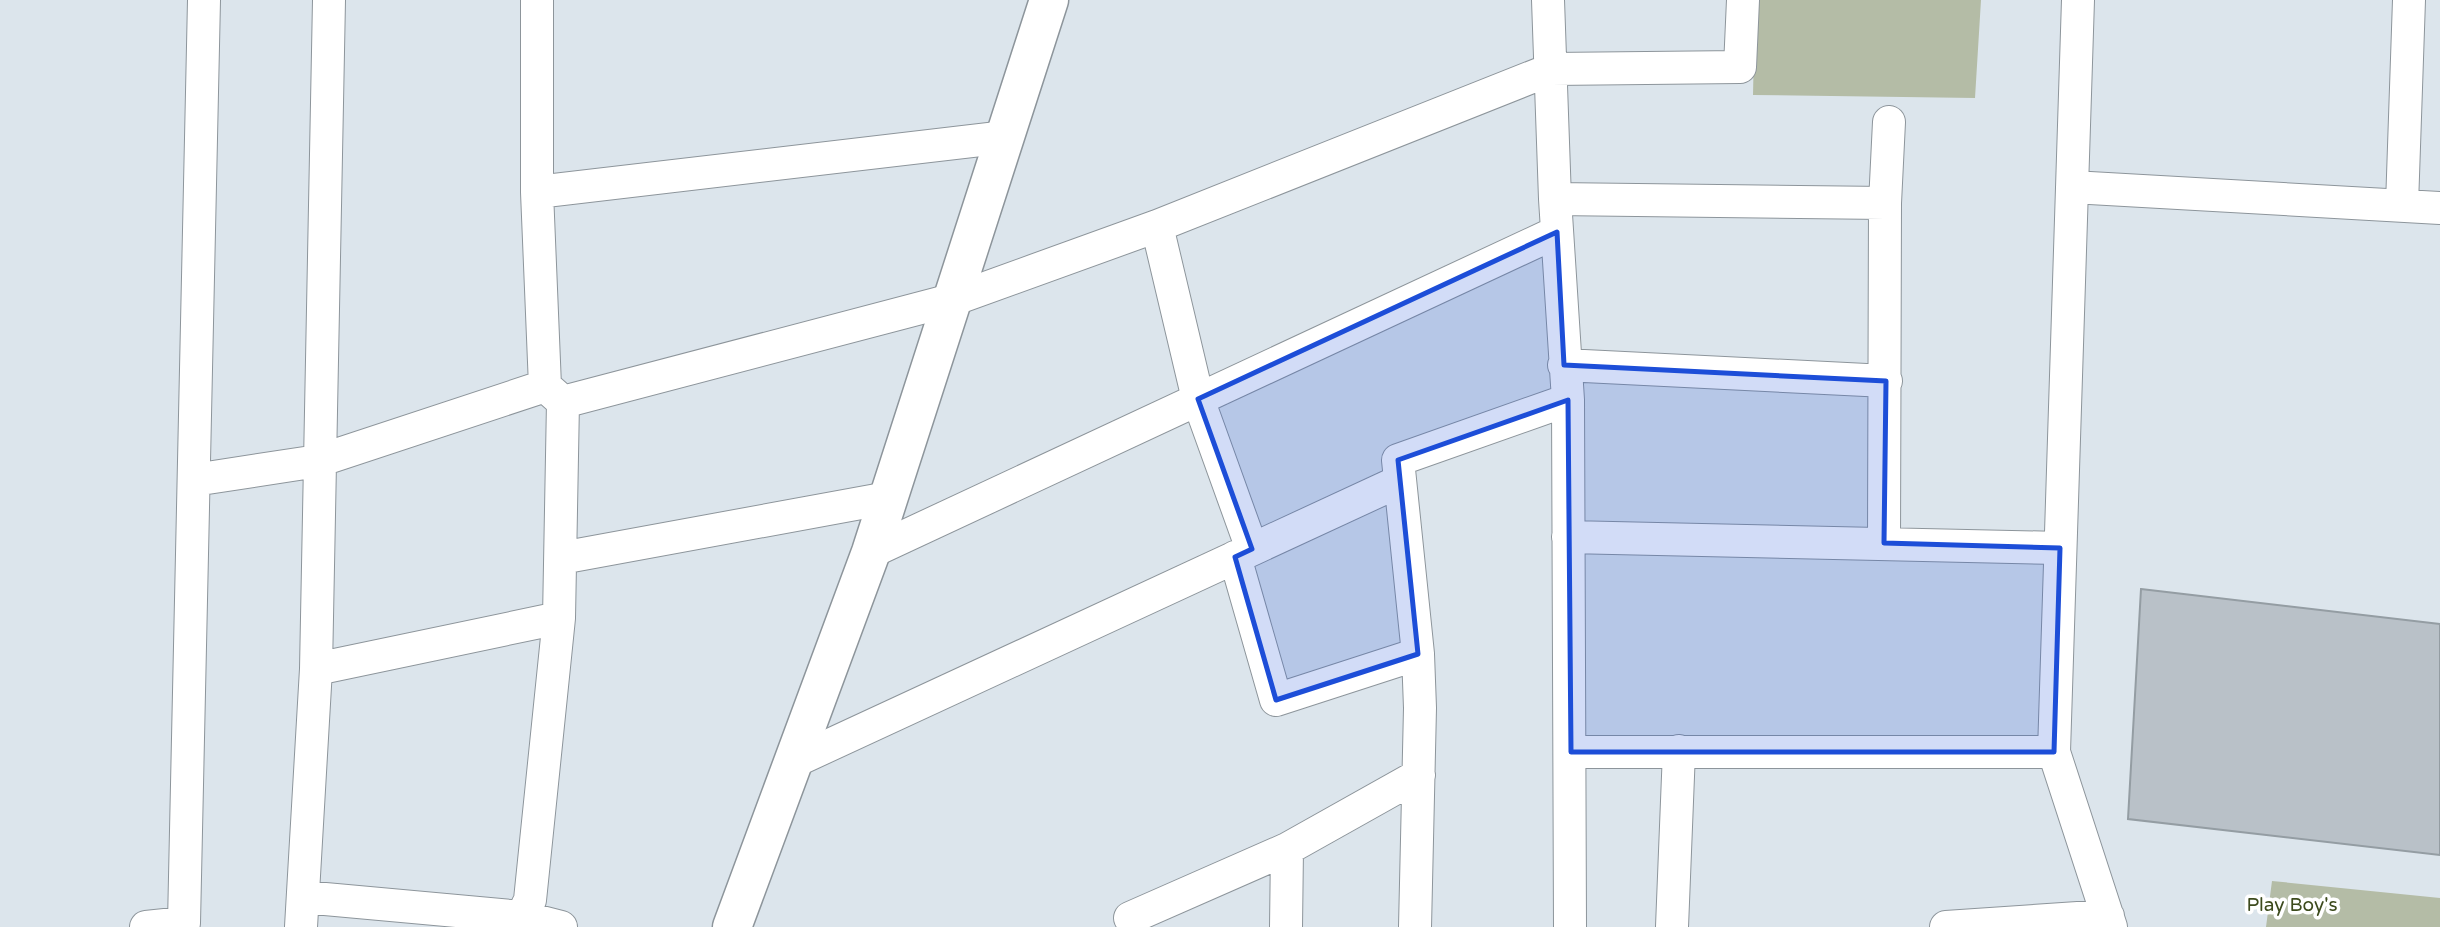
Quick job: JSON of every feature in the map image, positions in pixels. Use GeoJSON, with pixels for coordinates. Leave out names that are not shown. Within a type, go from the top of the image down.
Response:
{"type":"FeatureCollection","features":[{"type":"Feature","properties":{"kind":"main road"},"geometry":{"type":"LineString","coordinates":[[732,927],[871,552],[955,299],[1049,0]]}},
{"type":"Feature","properties":{"kind":"street"},"geometry":{"type":"LineString","coordinates":[[146,927],[193,925],[194,480],[204,0]]}},
{"type":"Feature","properties":{"kind":"street"},"geometry":{"type":"LineString","coordinates":[[329,0],[316,669],[302,912],[519,922],[561,927]]}},
{"type":"Feature","properties":{"kind":"street"},"geometry":{"type":"LineString","coordinates":[[519,922],[530,900],[559,618],[561,558],[554,394],[537,192],[537,0]]}},
{"type":"Feature","properties":{"kind":"street"},"geometry":{"type":"LineString","coordinates":[[1548,0],[1555,199],[1568,400],[1570,927]]}},
{"type":"Feature","properties":{"kind":"street"},"geometry":{"type":"LineString","coordinates":[[194,480],[318,461],[554,394],[955,299],[1157,226],[1552,69],[1740,67],[1743,0]]}},
{"type":"Feature","properties":{"kind":"street"},"geometry":{"type":"LineString","coordinates":[[1946,927],[2110,921],[2054,752],[2078,0]]}},
{"type":"Feature","properties":{"kind":"street"},"geometry":{"type":"LineString","coordinates":[[2402,205],[2409,0]]}},
{"type":"Feature","properties":{"kind":"street"},"geometry":{"type":"LineString","coordinates":[[1884,543],[1885,203],[1889,122]]}},
{"type":"Feature","properties":{"kind":"street"},"geometry":{"type":"LineString","coordinates":[[537,192],[1006,137]]}},
{"type":"Feature","properties":{"kind":"street"},"geometry":{"type":"LineString","coordinates":[[2072,187],[2440,208]]}},
{"type":"Feature","properties":{"kind":"street"},"geometry":{"type":"LineString","coordinates":[[1555,199],[1885,203]]}},
{"type":"Feature","properties":{"kind":"street"},"geometry":{"type":"LineString","coordinates":[[1157,226],[1198,399],[1243,553],[1276,700],[1418,654]]}},
{"type":"Feature","properties":{"kind":"street"},"geometry":{"type":"LineString","coordinates":[[871,552],[1557,232]]}},
{"type":"Feature","properties":{"kind":"street"},"geometry":{"type":"LineString","coordinates":[[1564,365],[1886,381]]}},
{"type":"Feature","properties":{"kind":"street"},"geometry":{"type":"LineString","coordinates":[[1415,927],[1419,775],[1418,654],[1398,460],[1568,400]]}},
{"type":"Feature","properties":{"kind":"street"},"geometry":{"type":"LineString","coordinates":[[793,762],[1400,481]]}},
{"type":"Feature","properties":{"kind":"street"},"geometry":{"type":"LineString","coordinates":[[561,558],[888,498]]}},
{"type":"Feature","properties":{"kind":"street"},"geometry":{"type":"LineString","coordinates":[[1568,537],[2060,548]]}},
{"type":"Feature","properties":{"kind":"street"},"geometry":{"type":"LineString","coordinates":[[316,669],[559,618]]}},
{"type":"Feature","properties":{"kind":"street"},"geometry":{"type":"LineString","coordinates":[[1672,927],[1679,751]]}},
{"type":"Feature","properties":{"kind":"street"},"geometry":{"type":"LineString","coordinates":[[1571,752],[2054,752]]}},
{"type":"Feature","properties":{"kind":"street"},"geometry":{"type":"LineString","coordinates":[[1124,924],[1287,849],[1419,775]]}},
{"type":"Feature","properties":{"kind":"street"},"geometry":{"type":"LineString","coordinates":[[1286,927],[1287,849]]}},
{"type":"Feature","properties":{"kind":"highlighted area"},"geometry":{"type":"Polygon","coordinates":[[[1557,232],[1564,365],[1886,381],[1884,543],[2060,548],[2054,752],[1571,752],[1568,400],[1398,460],[1418,654],[1276,700],[1235,557],[1252,549],[1198,399],[1557,232]]]}},
{"type":"Feature","properties":{"kind":"green space"},"geometry":{"type":"Polygon","coordinates":[[[1755,0],[1981,0],[1975,98],[1753,95],[1755,0]]]}},
{"type":"Feature","properties":{"kind":"green space","name":"Play Boy's"},"geometry":{"type":"Polygon","coordinates":[[[2272,881],[2440,898],[2440,927],[2266,927],[2272,881]]]}},
{"type":"Feature","properties":{"kind":"building"},"geometry":{"type":"Polygon","coordinates":[[[2141,589],[2440,624],[2440,855],[2128,819],[2141,589]]]}}]}
